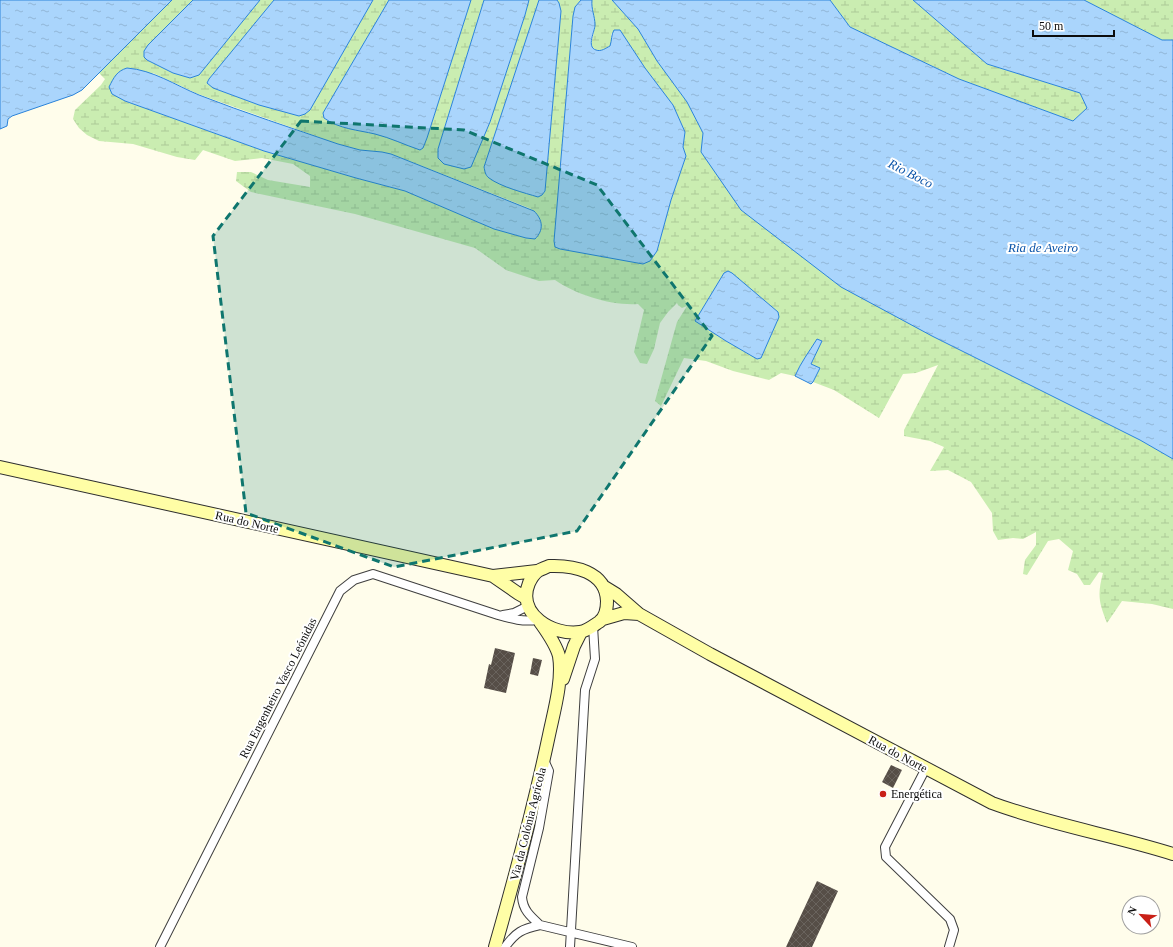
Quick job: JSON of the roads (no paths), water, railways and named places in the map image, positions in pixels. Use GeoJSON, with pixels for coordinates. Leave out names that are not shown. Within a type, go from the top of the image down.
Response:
{"type":"FeatureCollection","features":[{"type":"Feature","properties":{"kind":"main road","name":"Rua do Norte"},"geometry":{"type":"LineString","coordinates":[[0,467],[493,576],[537,571]]}},
{"type":"Feature","properties":{"kind":"main road"},"geometry":{"type":"LineString","coordinates":[[604,618],[607,608],[607,596],[604,586],[596,576],[575,568],[565,566],[549,566],[537,571],[528,584],[526,590],[527,602],[538,621],[561,631],[581,632],[604,618],[624,614],[639,614]]}},
{"type":"Feature","properties":{"kind":"main road","name":"Rua do Norte"},"geometry":{"type":"LineString","coordinates":[[493,576],[519,594],[527,602]]}},
{"type":"Feature","properties":{"kind":"main road","name":"Rua do Norte"},"geometry":{"type":"LineString","coordinates":[[604,586],[616,594],[639,614],[710,654],[992,803],[1021,814],[1138,843],[1173,854]]}},
{"type":"Feature","properties":{"kind":"main road","name":"Via da Colónia Agrícola"},"geometry":{"type":"LineString","coordinates":[[538,621],[551,638],[558,655],[560,669],[557,699]]}},
{"type":"Feature","properties":{"kind":"main road","name":"Via da Colónia Agrícola"},"geometry":{"type":"LineString","coordinates":[[495,947],[522,852],[557,699],[574,646],[581,632]]}},
{"type":"Feature","properties":{"kind":"street","name":"Rua Engenheiro Vasco Leónidas"},"geometry":{"type":"LineString","coordinates":[[160,947],[340,591],[354,580],[373,574],[498,615],[517,620],[538,621]]}},
{"type":"Feature","properties":{"kind":"street"},"geometry":{"type":"LineString","coordinates":[[498,615],[514,613],[527,602]]}},
{"type":"Feature","properties":{"kind":"street"},"geometry":{"type":"LineString","coordinates":[[570,947],[585,690],[595,659],[593,626]]}},
{"type":"Feature","properties":{"kind":"street"},"geometry":{"type":"LineString","coordinates":[[540,925],[528,915],[523,905],[522,897],[539,828],[549,771],[544,760]]}},
{"type":"Feature","properties":{"kind":"street"},"geometry":{"type":"LineString","coordinates":[[926,768],[885,847],[886,857],[950,919],[954,930],[949,947]]}},
{"type":"Feature","properties":{"kind":"street"},"geometry":{"type":"LineString","coordinates":[[505,947],[514,935],[526,928],[540,925],[632,947]]}},
{"type":"Feature","properties":{"kind":"water"},"geometry":{"type":"Polygon","coordinates":[[[0,0],[172,0],[82,90],[73,95],[12,116],[8,119],[7,126],[0,129],[0,0]]]}},
{"type":"Feature","properties":{"kind":"water"},"geometry":{"type":"Polygon","coordinates":[[[193,0],[260,0],[199,75],[190,78],[173,73],[147,60],[144,57],[144,51],[148,45],[193,0]]]}},
{"type":"Feature","properties":{"kind":"water"},"geometry":{"type":"Polygon","coordinates":[[[274,0],[373,0],[310,110],[299,116],[259,105],[213,88],[207,83],[274,0]]]}},
{"type":"Feature","properties":{"kind":"water"},"geometry":{"type":"Polygon","coordinates":[[[389,0],[471,0],[427,138],[423,148],[420,150],[381,136],[336,125],[324,118],[323,113],[389,0]]]}},
{"type":"Feature","properties":{"kind":"water"},"geometry":{"type":"Polygon","coordinates":[[[484,0],[529,0],[490,122],[471,167],[464,169],[444,164],[438,158],[438,149],[484,0]]]}},
{"type":"Feature","properties":{"kind":"water"},"geometry":{"type":"Polygon","coordinates":[[[539,0],[557,0],[561,11],[545,191],[538,197],[494,181],[487,176],[484,167],[539,0]]]}},
{"type":"Feature","properties":{"kind":"water"},"geometry":{"type":"Polygon","coordinates":[[[581,0],[592,0],[595,25],[591,42],[593,48],[596,50],[603,50],[610,46],[614,30],[620,30],[645,68],[673,105],[685,132],[683,147],[686,156],[671,200],[657,251],[650,261],[643,264],[555,247],[554,241],[573,16],[575,7],[581,0]]]}},
{"type":"Feature","properties":{"kind":"water","name":"Ria de Aveiro"},"geometry":{"type":"Polygon","coordinates":[[[612,0],[830,0],[850,27],[959,79],[1073,121],[1087,108],[1080,93],[987,64],[913,0],[1084,0],[1162,40],[1173,40],[1173,459],[1140,440],[932,336],[841,287],[741,210],[701,152],[703,133],[687,102],[657,61],[638,29],[612,0]]]}},
{"type":"Feature","properties":{"kind":"water"},"geometry":{"type":"Polygon","coordinates":[[[127,68],[137,69],[164,78],[216,102],[338,144],[360,150],[391,154],[534,211],[541,221],[540,232],[535,239],[494,229],[405,191],[264,151],[125,101],[112,94],[109,87],[116,75],[127,68]]]}},
{"type":"Feature","properties":{"kind":"water"},"geometry":{"type":"Polygon","coordinates":[[[728,271],[778,312],[779,317],[761,358],[757,359],[695,321],[724,273],[728,271]]]}},
{"type":"Feature","properties":{"kind":"water"},"geometry":{"type":"Polygon","coordinates":[[[817,339],[822,341],[811,364],[820,368],[811,384],[795,376],[817,339]]]}},
{"type":"Feature","properties":{"kind":"place","name":"Energética"},"geometry":{"type":"Point","coordinates":[883,794]}},
{"type":"Feature","properties":{"kind":"water label","name":"Rio Boco"},"geometry":{"type":"Point","coordinates":[911,173]}}]}
